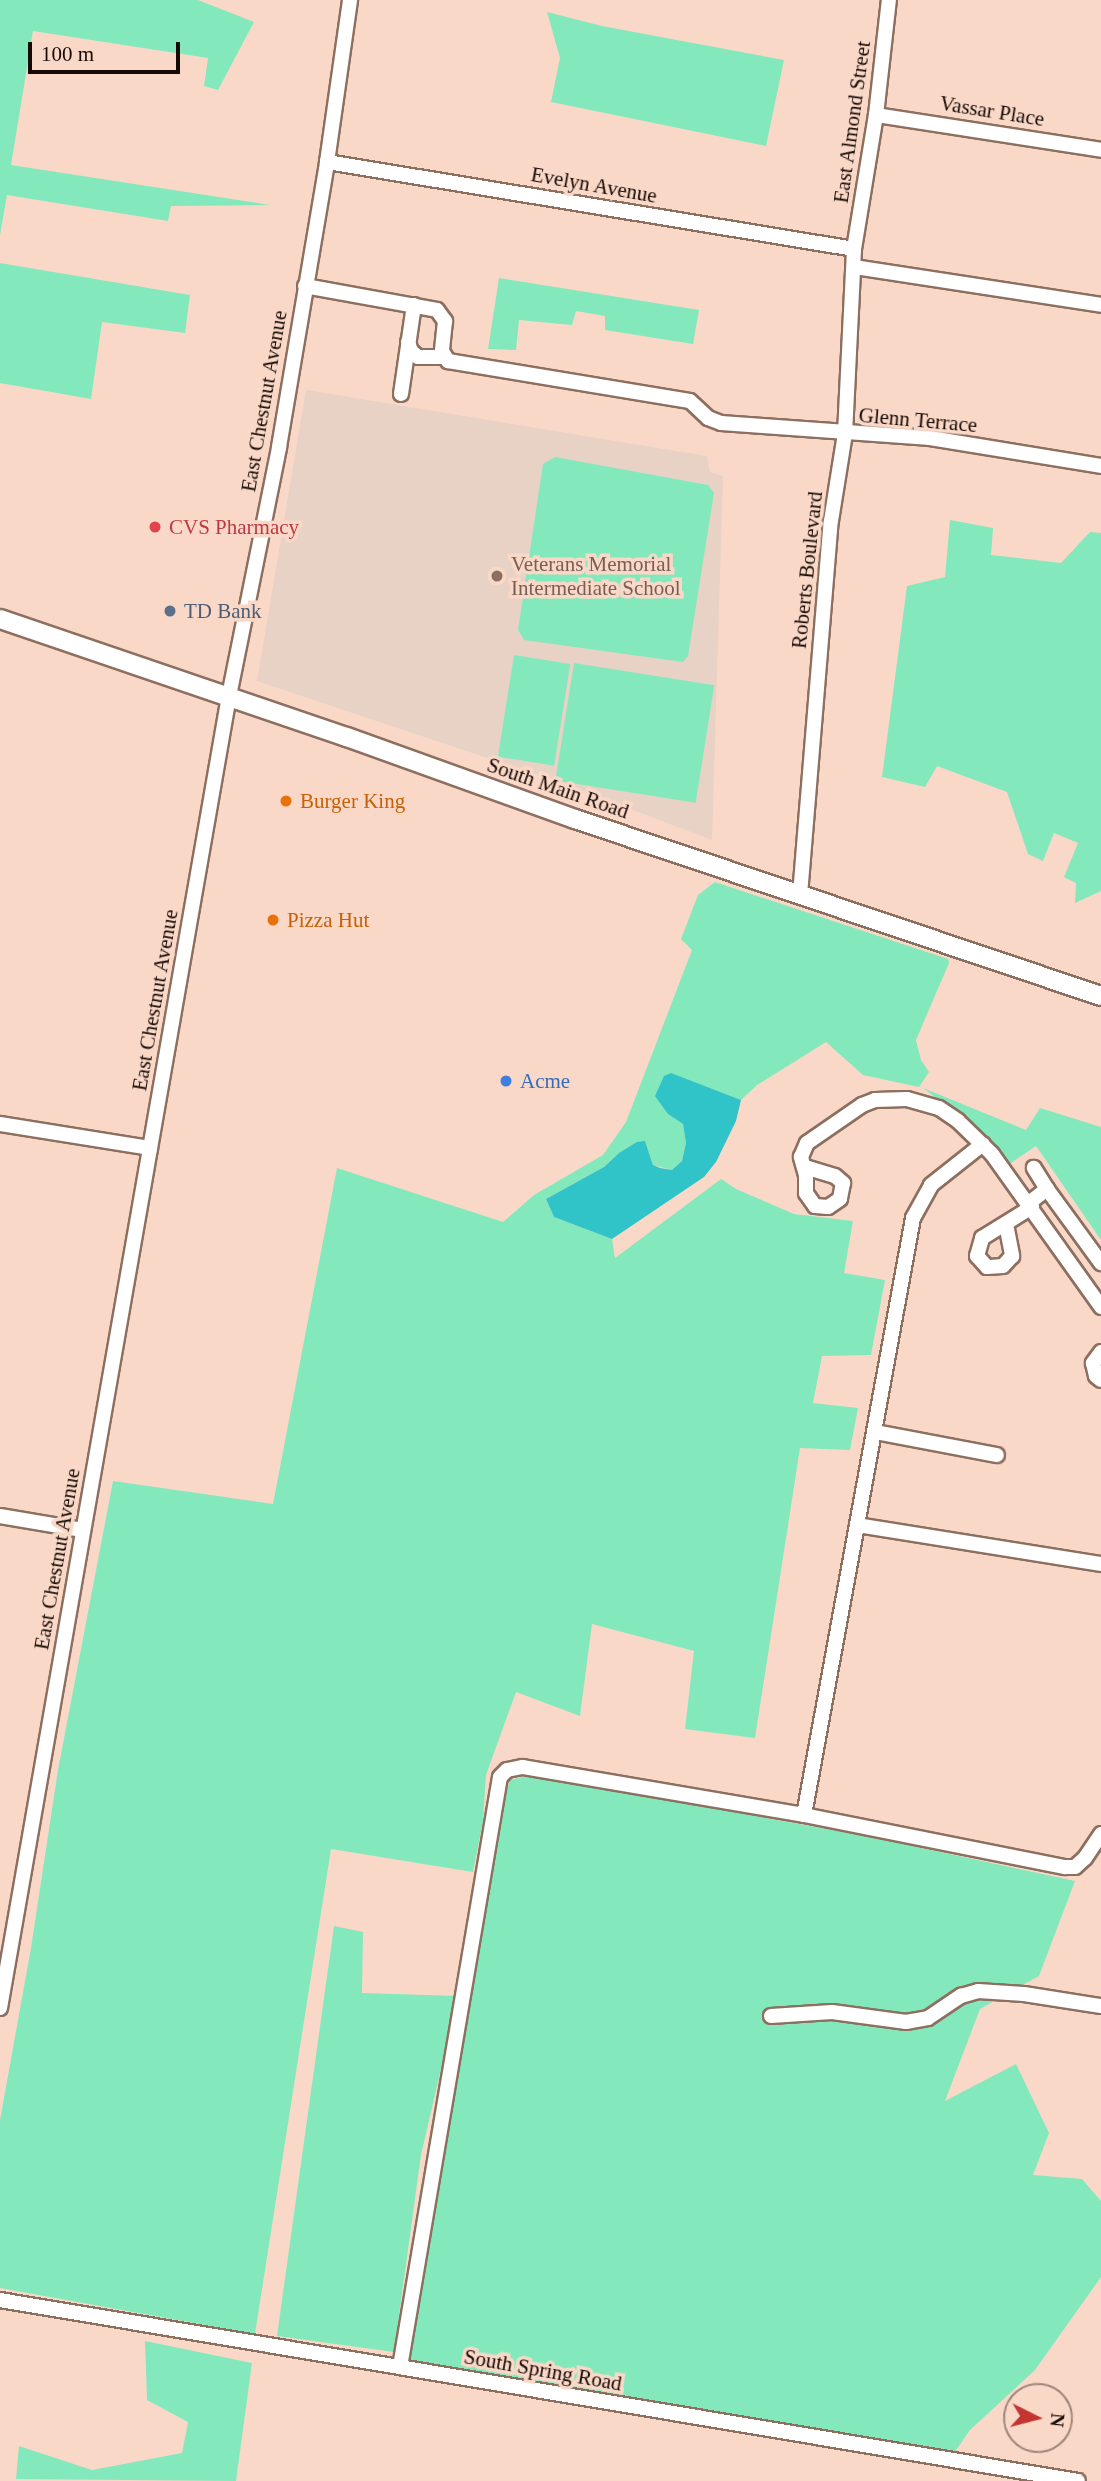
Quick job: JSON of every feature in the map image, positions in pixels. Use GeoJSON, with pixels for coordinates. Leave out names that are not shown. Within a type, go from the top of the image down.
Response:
{"type":"FeatureCollection","features":[{"type":"Feature","properties":{"kind":"main road","name":"South Main Road"},"geometry":{"type":"LineString","coordinates":[[0,619],[1101,996]]}},
{"type":"Feature","properties":{"kind":"street","name":"East Chestnut Avenue"},"geometry":{"type":"LineString","coordinates":[[0,2008],[229,696],[279,447],[327,162],[350,0]]}},
{"type":"Feature","properties":{"kind":"street","name":"East Almond Street"},"geometry":{"type":"LineString","coordinates":[[853,249],[876,115],[889,0]]}},
{"type":"Feature","properties":{"kind":"street","name":"Vassar Place"},"geometry":{"type":"LineString","coordinates":[[876,115],[1101,150]]}},
{"type":"Feature","properties":{"kind":"street","name":"Evelyn Avenue"},"geometry":{"type":"LineString","coordinates":[[327,162],[853,249]]}},
{"type":"Feature","properties":{"kind":"street","name":"Roberts Boulevard"},"geometry":{"type":"LineString","coordinates":[[800,895],[831,521],[845,434],[853,249]]}},
{"type":"Feature","properties":{"kind":"street"},"geometry":{"type":"LineString","coordinates":[[854,267],[1101,305]]}},
{"type":"Feature","properties":{"kind":"street"},"geometry":{"type":"LineString","coordinates":[[305,286],[437,310],[444,316],[444,357]]}},
{"type":"Feature","properties":{"kind":"street"},"geometry":{"type":"LineString","coordinates":[[401,394],[414,305]]}},
{"type":"Feature","properties":{"kind":"street","name":"Glenn Terrace"},"geometry":{"type":"LineString","coordinates":[[408,342],[411,351],[418,357],[444,357],[465,364],[690,401],[708,418],[731,424],[930,438],[1101,466]]}},
{"type":"Feature","properties":{"kind":"street"},"geometry":{"type":"LineString","coordinates":[[805,1167],[801,1157],[807,1143],[862,1105],[891,1098],[923,1101],[939,1108],[983,1144],[1100,1303]]}},
{"type":"Feature","properties":{"kind":"street"},"geometry":{"type":"LineString","coordinates":[[0,1124],[150,1147]]}},
{"type":"Feature","properties":{"kind":"street"},"geometry":{"type":"LineString","coordinates":[[804,1815],[918,1206],[931,1185],[983,1144]]}},
{"type":"Feature","properties":{"kind":"street"},"geometry":{"type":"LineString","coordinates":[[1034,1168],[1101,1263]]}},
{"type":"Feature","properties":{"kind":"street"},"geometry":{"type":"LineString","coordinates":[[1006,1224],[1047,1189]]}},
{"type":"Feature","properties":{"kind":"street"},"geometry":{"type":"LineString","coordinates":[[1101,1352],[1093,1363],[1093,1370],[1101,1380]]}},
{"type":"Feature","properties":{"kind":"street"},"geometry":{"type":"LineString","coordinates":[[874,1432],[997,1455]]}},
{"type":"Feature","properties":{"kind":"street"},"geometry":{"type":"LineString","coordinates":[[0,1516],[83,1530]]}},
{"type":"Feature","properties":{"kind":"street"},"geometry":{"type":"LineString","coordinates":[[857,1525],[1101,1563]]}},
{"type":"Feature","properties":{"kind":"street"},"geometry":{"type":"LineString","coordinates":[[400,2367],[500,1777],[507,1770],[523,1767],[804,1815],[1065,1867],[1075,1867],[1085,1858],[1101,1834]]}},
{"type":"Feature","properties":{"kind":"street"},"geometry":{"type":"LineString","coordinates":[[771,2016],[832,2012],[906,2022],[928,2018],[961,1996],[978,1991],[1024,1994],[1101,2006]]}},
{"type":"Feature","properties":{"kind":"street","name":"South Spring Road"},"geometry":{"type":"LineString","coordinates":[[0,2300],[1078,2481]]}},
{"type":"Feature","properties":{"kind":"shaded area","name":"Veterans Memorial Intermediate School"},"geometry":{"type":"Polygon","coordinates":[[[306,390],[707,456],[710,472],[723,476],[712,840],[556,781],[257,681],[306,390]]]}},
{"type":"Feature","properties":{"kind":"green space"},"geometry":{"type":"Polygon","coordinates":[[[0,0],[198,0],[254,22],[218,90],[204,86],[208,58],[33,31],[11,165],[270,205],[171,206],[168,221],[7,195],[0,235],[0,0]]]}},
{"type":"Feature","properties":{"kind":"green space"},"geometry":{"type":"Polygon","coordinates":[[[547,12],[602,26],[784,60],[766,146],[551,102],[560,58],[547,12]]]}},
{"type":"Feature","properties":{"kind":"green space"},"geometry":{"type":"Polygon","coordinates":[[[0,263],[190,295],[185,333],[102,322],[91,399],[0,383],[0,263]]]}},
{"type":"Feature","properties":{"kind":"green space"},"geometry":{"type":"Polygon","coordinates":[[[499,278],[699,310],[693,344],[605,330],[605,316],[576,311],[572,325],[519,320],[516,350],[488,349],[499,278]]]}},
{"type":"Feature","properties":{"kind":"green space"},"geometry":{"type":"Polygon","coordinates":[[[555,457],[708,485],[714,493],[688,656],[683,662],[524,640],[518,630],[543,464],[555,457]]]}},
{"type":"Feature","properties":{"kind":"green space"},"geometry":{"type":"Polygon","coordinates":[[[950,520],[993,528],[991,555],[1061,563],[1090,532],[1101,533],[1101,891],[1075,903],[1076,883],[1064,877],[1078,843],[1054,833],[1043,861],[1028,854],[1007,792],[937,766],[925,787],[882,777],[907,586],[945,577],[950,520]]]}},
{"type":"Feature","properties":{"kind":"green space"},"geometry":{"type":"Polygon","coordinates":[[[514,655],[570,664],[554,766],[498,757],[514,655]]]}},
{"type":"Feature","properties":{"kind":"green space"},"geometry":{"type":"Polygon","coordinates":[[[574,663],[714,685],[696,803],[555,781],[574,663]]]}},
{"type":"Feature","properties":{"kind":"green space"},"geometry":{"type":"Polygon","coordinates":[[[715,882],[948,959],[949,963],[916,1040],[921,1060],[929,1072],[919,1087],[863,1075],[826,1042],[757,1085],[741,1100],[670,1073],[668,1114],[683,1124],[686,1143],[682,1161],[672,1170],[653,1165],[645,1141],[619,1153],[604,1167],[546,1199],[554,1217],[612,1239],[615,1258],[721,1179],[736,1189],[794,1214],[853,1221],[844,1273],[885,1280],[871,1355],[822,1356],[813,1403],[858,1408],[850,1450],[800,1448],[755,1738],[685,1729],[694,1651],[592,1624],[580,1716],[516,1692],[486,1775],[483,1821],[473,1872],[331,1849],[255,2334],[0,2288],[0,2120],[31,1948],[58,1770],[113,1481],[273,1504],[337,1168],[503,1222],[534,1195],[603,1155],[626,1122],[692,950],[681,939],[698,895],[715,882]]]}},
{"type":"Feature","properties":{"kind":"green space"},"geometry":{"type":"Polygon","coordinates":[[[923,1088],[1026,1130],[1040,1108],[1101,1127],[1101,1240],[1036,1146],[1008,1165],[1005,1164],[973,1126],[923,1088]]]}},
{"type":"Feature","properties":{"kind":"green space"},"geometry":{"type":"Polygon","coordinates":[[[531,1775],[870,1837],[1075,1881],[1039,1976],[980,2009],[945,2101],[1016,2064],[1049,2133],[1033,2175],[1082,2179],[1101,2201],[1101,2277],[1035,2370],[1021,2383],[1003,2383],[1003,2400],[970,2430],[952,2456],[408,2361],[503,1802],[510,1780],[531,1775]]]}},
{"type":"Feature","properties":{"kind":"green space"},"geometry":{"type":"Polygon","coordinates":[[[334,1926],[363,1932],[362,1993],[458,1996],[421,2155],[394,2352],[277,2336],[334,1926]]]}},
{"type":"Feature","properties":{"kind":"green space"},"geometry":{"type":"Polygon","coordinates":[[[145,2341],[252,2363],[236,2481],[16,2479],[19,2446],[92,2470],[182,2453],[188,2422],[147,2400],[145,2341]]]}},
{"type":"Feature","properties":{"kind":"water"},"geometry":{"type":"Polygon","coordinates":[[[671,1073],[741,1100],[736,1121],[716,1162],[704,1177],[612,1239],[554,1217],[546,1199],[604,1167],[619,1153],[637,1142],[645,1141],[653,1165],[660,1168],[672,1170],[682,1161],[686,1143],[683,1124],[668,1114],[655,1096],[664,1076],[671,1073]]]}},
{"type":"Feature","properties":{"kind":"place","name":"CVS Pharmacy"},"geometry":{"type":"Point","coordinates":[155,527]}},
{"type":"Feature","properties":{"kind":"place","name":"Veterans Memorial Intermediate School"},"geometry":{"type":"Point","coordinates":[497,576]}},
{"type":"Feature","properties":{"kind":"place","name":"TD Bank"},"geometry":{"type":"Point","coordinates":[170,611]}},
{"type":"Feature","properties":{"kind":"place","name":"Burger King"},"geometry":{"type":"Point","coordinates":[286,801]}},
{"type":"Feature","properties":{"kind":"place","name":"Pizza Hut"},"geometry":{"type":"Point","coordinates":[273,920]}},
{"type":"Feature","properties":{"kind":"place","name":"Acme"},"geometry":{"type":"Point","coordinates":[506,1081]}}]}
